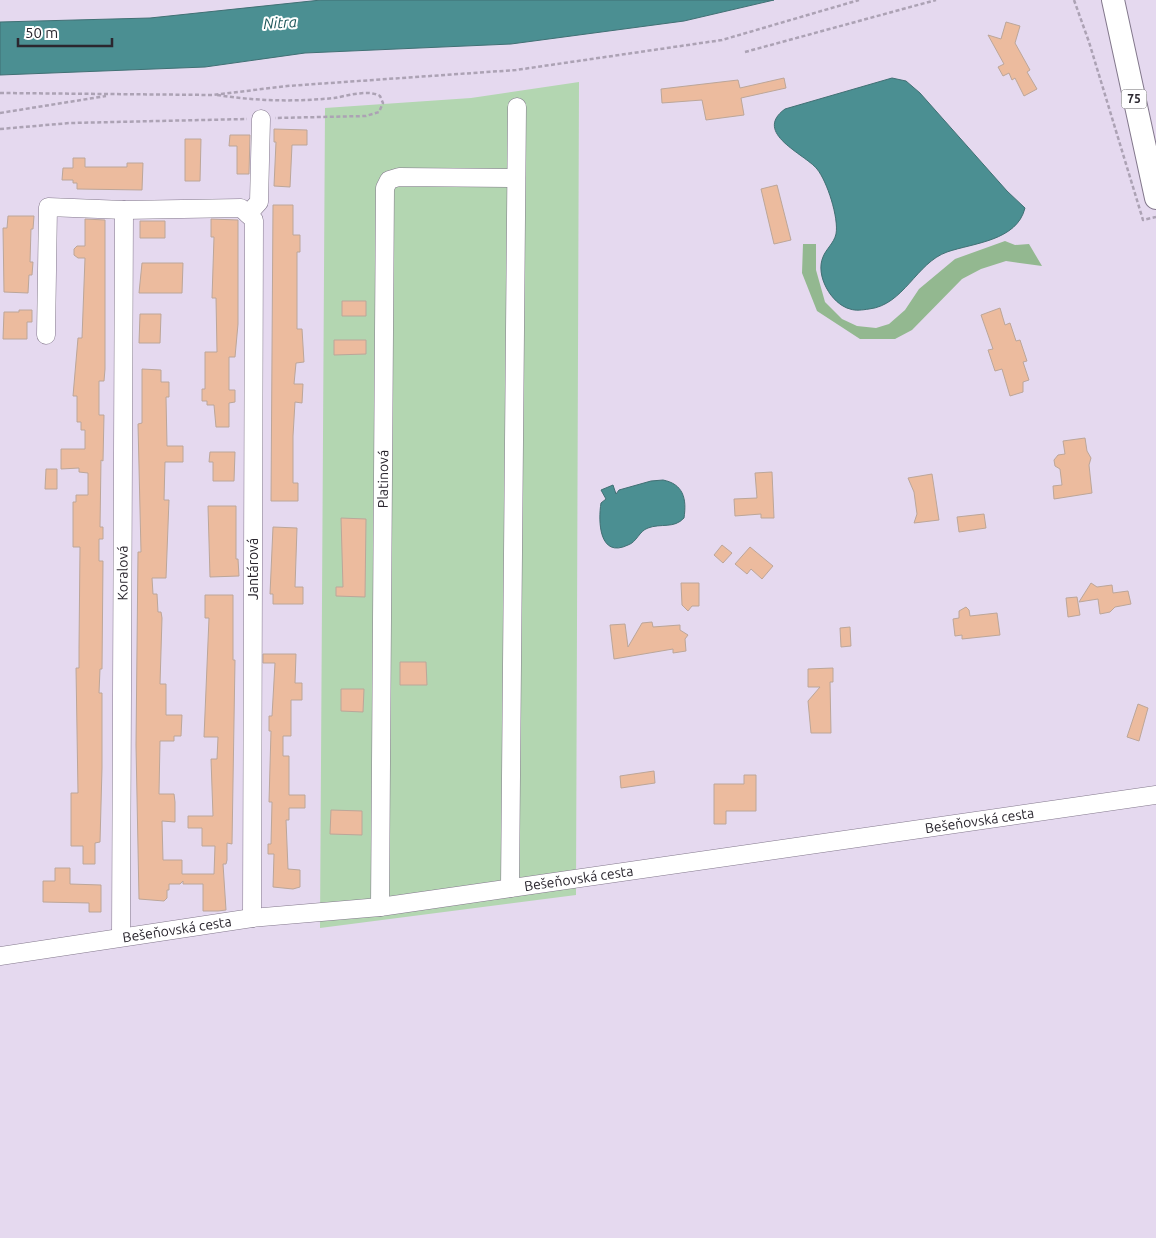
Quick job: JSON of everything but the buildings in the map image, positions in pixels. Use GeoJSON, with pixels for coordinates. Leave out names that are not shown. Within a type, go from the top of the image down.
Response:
{"type":"FeatureCollection","features":[{"type":"Feature","properties":{"kind":"main road","name":"75"},"geometry":{"type":"LineString","coordinates":[[1113,0],[1156,198]]}},
{"type":"Feature","properties":{"kind":"street"},"geometry":{"type":"LineString","coordinates":[[510,888],[517,107]]}},
{"type":"Feature","properties":{"kind":"street"},"geometry":{"type":"LineString","coordinates":[[46,335],[48,207],[124,210],[241,208],[251,217],[259,202],[261,119]]}},
{"type":"Feature","properties":{"kind":"street","name":"Platinová"},"geometry":{"type":"LineString","coordinates":[[380,907],[386,188],[389,180],[399,177],[516,178]]}},
{"type":"Feature","properties":{"kind":"street","name":"Koralová"},"geometry":{"type":"LineString","coordinates":[[121,937],[124,210]]}},
{"type":"Feature","properties":{"kind":"street","name":"Jantárová"},"geometry":{"type":"LineString","coordinates":[[251,217],[252,918]]}},
{"type":"Feature","properties":{"kind":"street","name":"Bešeňovská cesta"},"geometry":{"type":"LineString","coordinates":[[0,956],[252,918],[380,907],[1156,795]]}},
{"type":"Feature","properties":{"kind":"path"},"geometry":{"type":"LineString","coordinates":[[213,95],[287,86],[516,70],[722,40],[859,0]]}},
{"type":"Feature","properties":{"kind":"path"},"geometry":{"type":"LineString","coordinates":[[745,52],[936,0]]}},
{"type":"Feature","properties":{"kind":"path"},"geometry":{"type":"LineString","coordinates":[[1074,0],[1089,42],[1142,220],[1156,217]]}},
{"type":"Feature","properties":{"kind":"path"},"geometry":{"type":"LineString","coordinates":[[0,93],[58,92],[108,95],[213,95],[276,101],[308,101],[368,93],[380,96],[383,103],[379,112],[366,116],[70,122],[0,129]]}},
{"type":"Feature","properties":{"kind":"path"},"geometry":{"type":"LineString","coordinates":[[0,113],[95,99],[108,95]]}},
{"type":"Feature","properties":{"kind":"shaded area"},"geometry":{"type":"Polygon","coordinates":[[[579,82],[576,895],[320,928],[325,108],[471,98],[579,82]]]}},
{"type":"Feature","properties":{"kind":"shaded area"},"geometry":{"type":"Polygon","coordinates":[[[1005,241],[1015,245],[1029,244],[1042,266],[1006,261],[981,269],[962,279],[912,330],[895,339],[860,339],[817,311],[802,273],[803,244],[816,244],[816,270],[825,302],[842,319],[857,326],[876,328],[889,324],[905,310],[919,289],[955,259],[1005,241]]]}},
{"type":"Feature","properties":{"kind":"water","name":"Nitra"},"geometry":{"type":"Polygon","coordinates":[[[321,0],[774,0],[684,21],[511,44],[305,53],[205,67],[0,75],[0,22],[150,18],[321,0]]]}},
{"type":"Feature","properties":{"kind":"water"},"geometry":{"type":"Polygon","coordinates":[[[892,78],[906,81],[920,93],[1007,191],[1025,208],[1013,228],[1004,234],[936,257],[892,300],[881,306],[869,309],[852,310],[843,306],[831,295],[826,288],[821,272],[823,257],[836,234],[836,219],[825,182],[811,163],[777,135],[774,126],[776,118],[785,109],[892,78]]]}},
{"type":"Feature","properties":{"kind":"water"},"geometry":{"type":"Polygon","coordinates":[[[663,480],[675,485],[682,493],[685,504],[684,518],[676,524],[645,529],[634,542],[628,545],[618,548],[611,547],[606,543],[602,536],[600,519],[601,503],[606,499],[601,490],[613,485],[616,494],[619,490],[651,481],[663,480]]]}}]}
